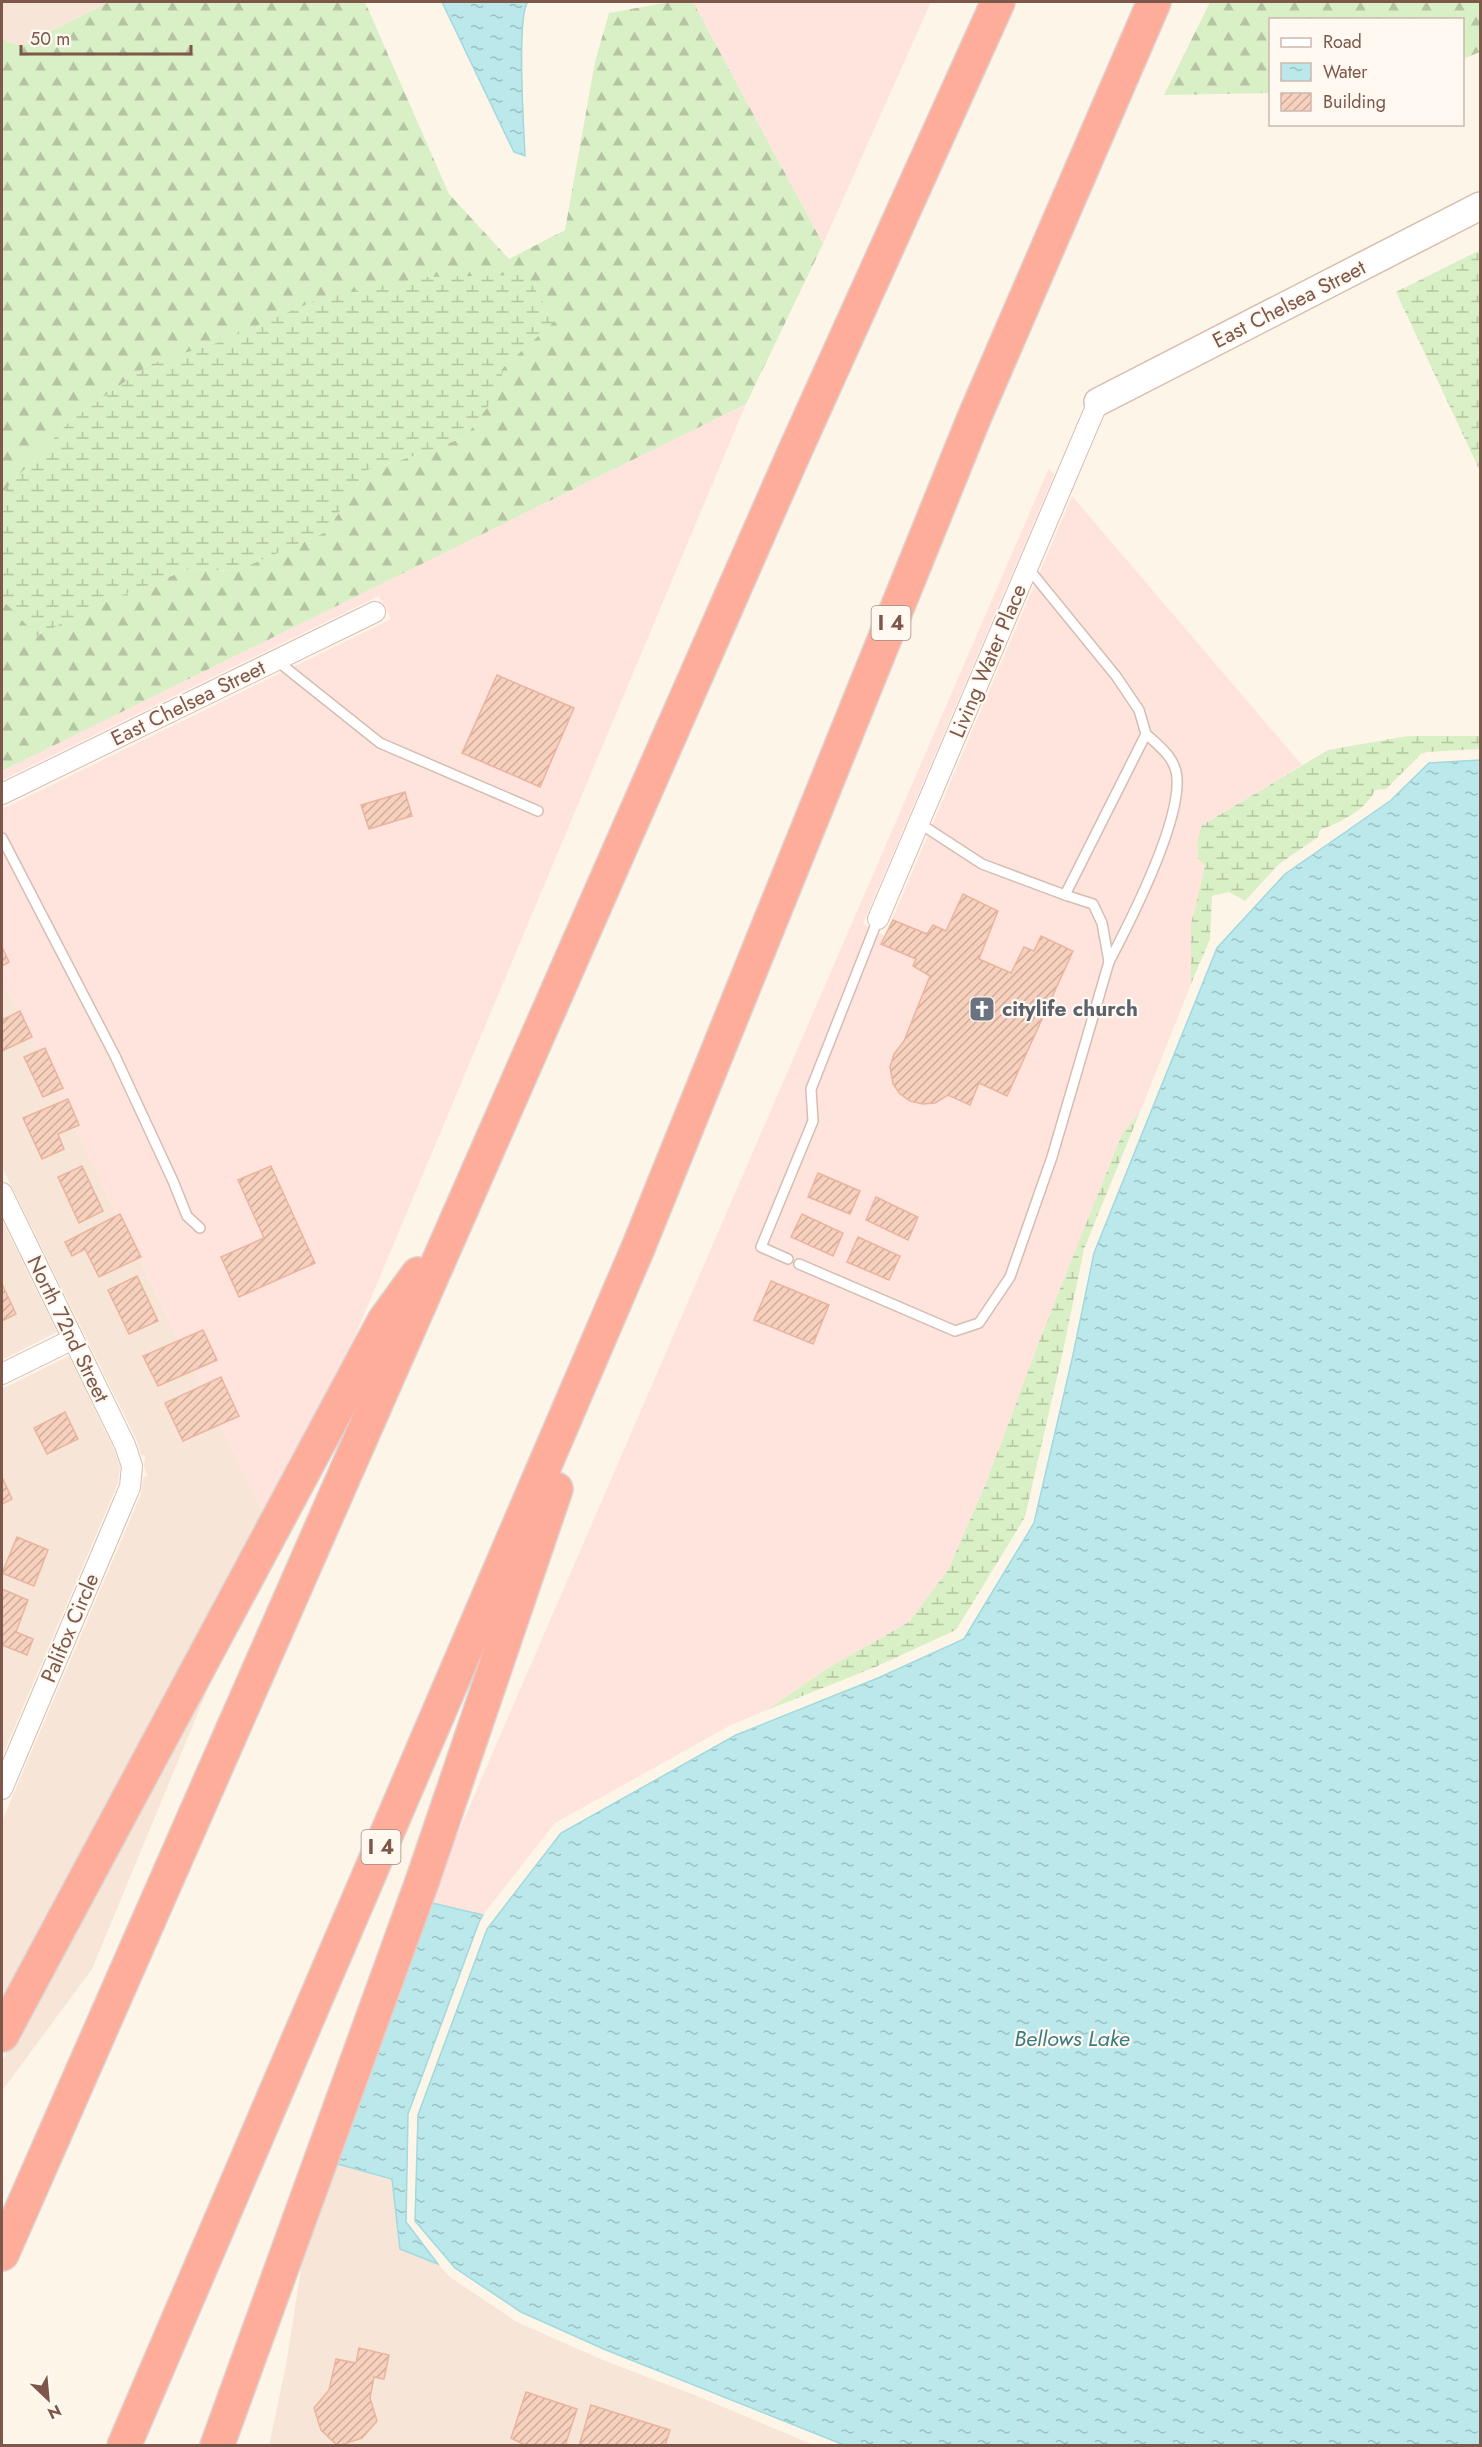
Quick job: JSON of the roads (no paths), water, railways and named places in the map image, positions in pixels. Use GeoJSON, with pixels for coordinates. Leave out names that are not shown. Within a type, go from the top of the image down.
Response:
{"type":"FeatureCollection","features":[{"type":"Feature","properties":{"kind":"highway"},"geometry":{"type":"LineString","coordinates":[[2,2254],[794,453],[998,2]]}},
{"type":"Feature","properties":{"kind":"highway","name":"I 4"},"geometry":{"type":"LineString","coordinates":[[124,2445],[638,1248],[974,418],[1154,2]]}},
{"type":"Feature","properties":{"kind":"highway"},"geometry":{"type":"LineString","coordinates":[[2,2035],[384,1322],[456,1222]]}},
{"type":"Feature","properties":{"kind":"highway"},"geometry":{"type":"LineString","coordinates":[[218,2445],[422,1882],[638,1248]]}},
{"type":"Feature","properties":{"kind":"street","name":"East Chelsea Street"},"geometry":{"type":"LineString","coordinates":[[1098,402],[1480,206]]}},
{"type":"Feature","properties":{"kind":"street","name":"Living Water Place"},"geometry":{"type":"LineString","coordinates":[[878,919],[1098,402]]}},
{"type":"Feature","properties":{"kind":"street","name":"East Chelsea Street"},"geometry":{"type":"LineString","coordinates":[[2,794],[375,612]]}},
{"type":"Feature","properties":{"kind":"street","name":"North 72nd Street"},"geometry":{"type":"LineString","coordinates":[[2,1193],[125,1445],[132,1466]]}},
{"type":"Feature","properties":{"kind":"street"},"geometry":{"type":"LineString","coordinates":[[2,1374],[74,1339]]}},
{"type":"Feature","properties":{"kind":"street","name":"Palifox Circle"},"geometry":{"type":"LineString","coordinates":[[2,1789],[130,1487],[132,1466]]}},
{"type":"Feature","properties":{"kind":"lane"},"geometry":{"type":"LineString","coordinates":[[799,1264],[956,1331],[979,1323],[1010,1277],[1052,1157],[1108,962],[1148,880],[1172,815],[1177,777],[1170,757],[1146,734],[1139,710],[1122,684],[1028,568]]}},
{"type":"Feature","properties":{"kind":"lane"},"geometry":{"type":"LineString","coordinates":[[276,660],[380,743],[538,811]]}},
{"type":"Feature","properties":{"kind":"lane"},"geometry":{"type":"LineString","coordinates":[[1065,895],[1146,734]]}},
{"type":"Feature","properties":{"kind":"lane"},"geometry":{"type":"LineString","coordinates":[[919,823],[982,864],[1093,904],[1102,923],[1108,962]]}},
{"type":"Feature","properties":{"kind":"lane"},"geometry":{"type":"LineString","coordinates":[[2,838],[115,1056],[187,1216],[200,1228]]}},
{"type":"Feature","properties":{"kind":"lane"},"geometry":{"type":"LineString","coordinates":[[788,1259],[761,1247],[813,1121],[811,1089],[878,919]]}},
{"type":"Feature","properties":{"kind":"water"},"geometry":{"type":"Polygon","coordinates":[[[442,2],[528,2],[524,11],[522,28],[525,156],[514,152],[442,2]]]}},
{"type":"Feature","properties":{"kind":"water","name":"Bellows Lake"},"geometry":{"type":"Polygon","coordinates":[[[1480,760],[1480,2445],[844,2445],[606,2350],[521,2312],[455,2268],[415,2221],[418,2115],[487,1929],[561,1833],[736,1735],[878,1678],[964,1639],[1034,1523],[1094,1253],[1217,948],[1285,874],[1390,801],[1429,763],[1480,760]]]}},
{"type":"Feature","properties":{"kind":"water"},"geometry":{"type":"Polygon","coordinates":[[[428,1902],[483,1915],[408,2114],[406,2222],[438,2264],[400,2249],[392,2179],[334,2163],[428,1902]]]}},
{"type":"Feature","properties":{"kind":"place","name":"citylife church"},"geometry":{"type":"Point","coordinates":[982,1009]}}]}
